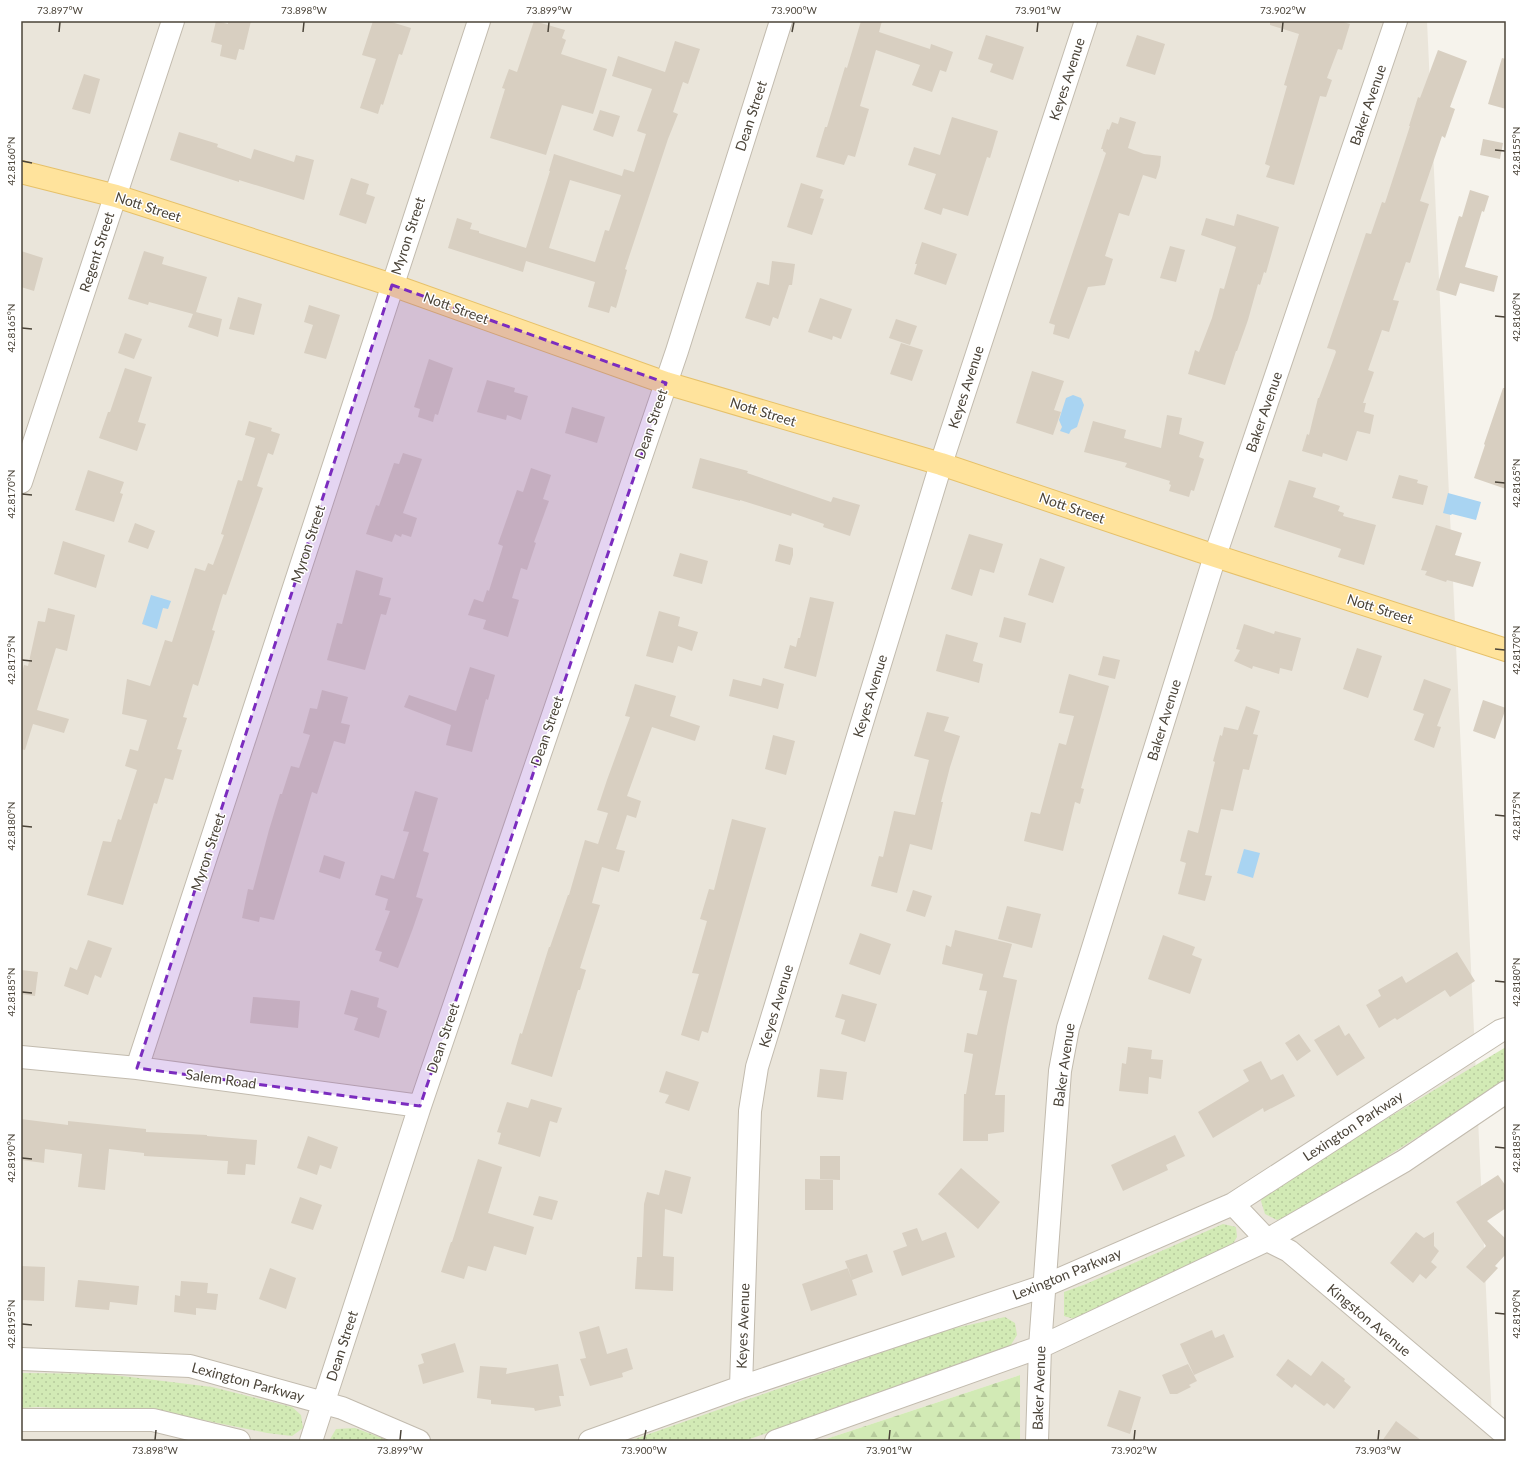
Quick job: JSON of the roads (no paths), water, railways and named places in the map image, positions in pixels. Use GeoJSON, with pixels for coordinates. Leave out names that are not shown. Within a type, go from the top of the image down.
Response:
{"type":"FeatureCollection","features":[{"type":"Feature","properties":{"kind":"main road","name":"Nott Street"},"geometry":{"type":"LineString","coordinates":[[21,172],[116,196],[392,285],[666,383],[941,464],[1215,556],[1504,644]]}},
{"type":"Feature","properties":{"kind":"street","name":"Regent Street"},"geometry":{"type":"LineString","coordinates":[[21,482],[173,21]]}},
{"type":"Feature","properties":{"kind":"street","name":"Myron Street"},"geometry":{"type":"LineString","coordinates":[[137,1068],[479,21]]}},
{"type":"Feature","properties":{"kind":"street","name":"Dean Street"},"geometry":{"type":"LineString","coordinates":[[311,1441],[420,1106],[666,383],[781,21]]}},
{"type":"Feature","properties":{"kind":"street","name":"Keyes Avenue"},"geometry":{"type":"LineString","coordinates":[[741,1387],[750,1111],[757,1067],[941,464],[1086,21]]}},
{"type":"Feature","properties":{"kind":"street","name":"Baker Avenue"},"geometry":{"type":"LineString","coordinates":[[1037,1441],[1040,1347],[1060,1071],[1068,1028],[1215,556],[1396,21]]}},
{"type":"Feature","properties":{"kind":"street","name":"Lexington Parkway"},"geometry":{"type":"LineString","coordinates":[[590,1441],[741,1387],[1044,1286],[1233,1204],[1500,1031],[1506,1029]]}},
{"type":"Feature","properties":{"kind":"street","name":"Salem Road"},"geometry":{"type":"LineString","coordinates":[[21,1057],[137,1068],[420,1106]]}},
{"type":"Feature","properties":{"kind":"street"},"geometry":{"type":"LineString","coordinates":[[776,1441],[1040,1347],[1267,1240],[1404,1161],[1506,1092]]}},
{"type":"Feature","properties":{"kind":"street","name":"Kingston Avenue"},"geometry":{"type":"LineString","coordinates":[[1233,1204],[1267,1240],[1289,1252],[1506,1435]]}},
{"type":"Feature","properties":{"kind":"street","name":"Lexington Parkway"},"geometry":{"type":"LineString","coordinates":[[21,1360],[190,1366],[342,1408],[419,1441]]}},
{"type":"Feature","properties":{"kind":"street"},"geometry":{"type":"LineString","coordinates":[[21,1420],[154,1420],[239,1441]]}},
{"type":"Feature","properties":{"kind":"water"},"geometry":{"type":"Polygon","coordinates":[[[1073,395],[1081,398],[1084,405],[1077,427],[1071,430],[1069,434],[1060,431],[1062,427],[1059,420],[1066,398],[1073,395]]]}},
{"type":"Feature","properties":{"kind":"water"},"geometry":{"type":"Polygon","coordinates":[[[1448,493],[1481,502],[1476,520],[1443,513],[1448,493]]]}},
{"type":"Feature","properties":{"kind":"water"},"geometry":{"type":"Polygon","coordinates":[[[151,595],[171,601],[168,609],[163,608],[157,629],[142,624],[151,595]]]}},
{"type":"Feature","properties":{"kind":"water"},"geometry":{"type":"Polygon","coordinates":[[[1244,849],[1260,853],[1253,878],[1237,873],[1244,849]]]}}]}
